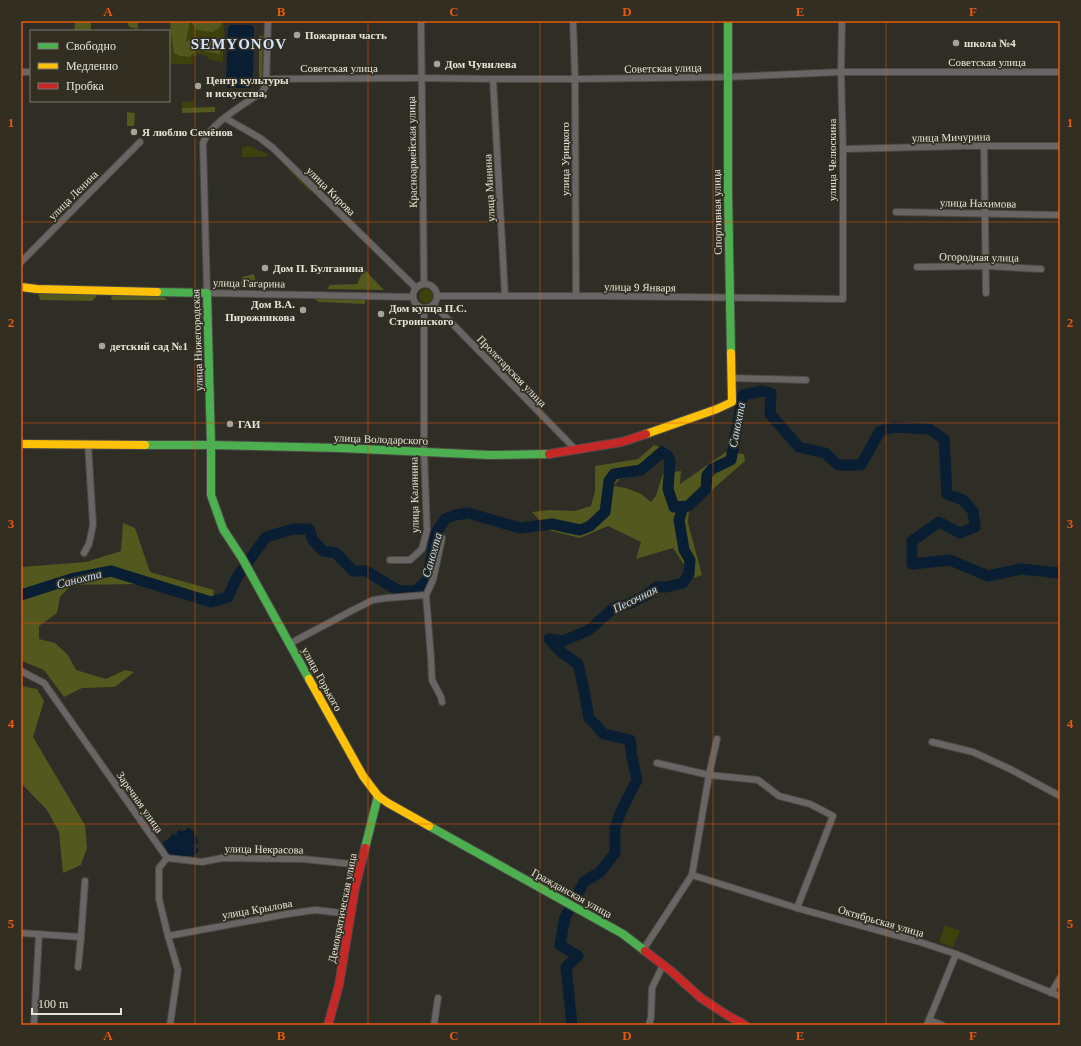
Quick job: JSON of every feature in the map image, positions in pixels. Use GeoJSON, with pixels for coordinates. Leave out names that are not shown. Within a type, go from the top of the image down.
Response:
{"type":"FeatureCollection","features":[{"type":"Feature","properties":{"kind":"street"},"geometry":{"type":"LineString","coordinates":[[267,79],[268,21]]}},
{"type":"Feature","properties":{"kind":"street","name":"Красноармейская улица"},"geometry":{"type":"LineString","coordinates":[[421,21],[424,284]]}},
{"type":"Feature","properties":{"kind":"street","name":"улица Урицкого"},"geometry":{"type":"LineString","coordinates":[[573,21],[575,79],[576,296]]}},
{"type":"Feature","properties":{"kind":"street","name":"Спортивная улица"},"geometry":{"type":"LineString","coordinates":[[728,21],[728,191],[732,402]]}},
{"type":"Feature","properties":{"kind":"street","name":"улица Челюскина"},"geometry":{"type":"LineString","coordinates":[[842,21],[843,299]]}},
{"type":"Feature","properties":{"kind":"street","name":"Советская улица"},"geometry":{"type":"LineString","coordinates":[[267,79],[575,79],[728,77],[841,72],[1060,72]]}},
{"type":"Feature","properties":{"kind":"street","name":"улица Нижегородская"},"geometry":{"type":"LineString","coordinates":[[242,558],[223,529],[211,495],[212,445],[203,143],[207,135],[223,119],[262,92],[266,86],[267,79]]}},
{"type":"Feature","properties":{"kind":"street","name":"улица Минина"},"geometry":{"type":"LineString","coordinates":[[494,79],[505,296]]}},
{"type":"Feature","properties":{"kind":"street","name":"улица Кирова"},"geometry":{"type":"LineString","coordinates":[[223,119],[260,138],[273,148],[416,288]]}},
{"type":"Feature","properties":{"kind":"street","name":"улица Ленина"},"geometry":{"type":"LineString","coordinates":[[21,262],[140,142]]}},
{"type":"Feature","properties":{"kind":"street"},"geometry":{"type":"LineString","coordinates":[[984,146],[986,293]]}},
{"type":"Feature","properties":{"kind":"street","name":"улица Мичурина"},"geometry":{"type":"LineString","coordinates":[[843,149],[1060,146]]}},
{"type":"Feature","properties":{"kind":"street","name":"улица Нахимова"},"geometry":{"type":"LineString","coordinates":[[896,212],[1060,215]]}},
{"type":"Feature","properties":{"kind":"street","name":"Огородная улица"},"geometry":{"type":"LineString","coordinates":[[917,267],[986,266],[1041,269]]}},
{"type":"Feature","properties":{"kind":"street"},"geometry":{"type":"LineString","coordinates":[[424,284],[428,284],[435,288],[438,296],[434,305],[428,308],[418,306],[413,297],[416,288],[424,284]]}},
{"type":"Feature","properties":{"kind":"street"},"geometry":{"type":"LineString","coordinates":[[21,287],[36,289]]}},
{"type":"Feature","properties":{"kind":"street"},"geometry":{"type":"LineString","coordinates":[[21,293],[27,290],[36,289]]}},
{"type":"Feature","properties":{"kind":"street","name":"улица Гагарина"},"geometry":{"type":"LineString","coordinates":[[36,289],[99,292],[413,297]]}},
{"type":"Feature","properties":{"kind":"street","name":"улица 9 Января"},"geometry":{"type":"LineString","coordinates":[[438,296],[843,299]]}},
{"type":"Feature","properties":{"kind":"street","name":"Пролетарская улица"},"geometry":{"type":"LineString","coordinates":[[434,305],[576,450]]}},
{"type":"Feature","properties":{"kind":"street","name":"улица Калинина"},"geometry":{"type":"LineString","coordinates":[[390,560],[410,560],[422,549],[427,530],[424,452],[424,308]]}},
{"type":"Feature","properties":{"kind":"street"},"geometry":{"type":"LineString","coordinates":[[731,378],[806,380]]}},
{"type":"Feature","properties":{"kind":"street","name":"улица Володарского"},"geometry":{"type":"LineString","coordinates":[[21,444],[212,445],[340,448],[490,455],[552,454],[622,442],[717,409],[732,402]]}},
{"type":"Feature","properties":{"kind":"street"},"geometry":{"type":"LineString","coordinates":[[84,553],[89,544],[93,525],[88,444]]}},
{"type":"Feature","properties":{"kind":"street"},"geometry":{"type":"LineString","coordinates":[[442,538],[433,580],[426,595],[432,680],[442,702]]}},
{"type":"Feature","properties":{"kind":"street","name":"улица Горького"},"geometry":{"type":"LineString","coordinates":[[242,558],[363,776],[378,796]]}},
{"type":"Feature","properties":{"kind":"street"},"geometry":{"type":"LineString","coordinates":[[289,644],[373,600],[426,595]]}},
{"type":"Feature","properties":{"kind":"street","name":"Заречная улица"},"geometry":{"type":"LineString","coordinates":[[21,671],[44,683],[167,858]]}},
{"type":"Feature","properties":{"kind":"street"},"geometry":{"type":"LineString","coordinates":[[643,950],[692,875],[709,775],[717,739]]}},
{"type":"Feature","properties":{"kind":"street"},"geometry":{"type":"LineString","coordinates":[[932,742],[973,752],[1010,769],[1060,796]]}},
{"type":"Feature","properties":{"kind":"street"},"geometry":{"type":"LineString","coordinates":[[657,764],[709,775],[758,780],[779,796],[810,804],[833,816],[797,908]]}},
{"type":"Feature","properties":{"kind":"street","name":"Демократическая улица"},"geometry":{"type":"LineString","coordinates":[[328,1025],[339,985],[355,888],[378,796]]}},
{"type":"Feature","properties":{"kind":"street","name":"Гражданская улица"},"geometry":{"type":"LineString","coordinates":[[378,796],[623,934],[671,970],[701,998],[741,1024]]}},
{"type":"Feature","properties":{"kind":"street"},"geometry":{"type":"LineString","coordinates":[[167,858],[159,868],[159,899],[178,970],[170,1025]]}},
{"type":"Feature","properties":{"kind":"street","name":"улица Некрасова"},"geometry":{"type":"LineString","coordinates":[[167,858],[202,862],[222,858],[303,859],[361,865]]}},
{"type":"Feature","properties":{"kind":"street","name":"Октябрьская улица"},"geometry":{"type":"LineString","coordinates":[[692,875],[797,908],[920,942],[956,954],[1060,996]]}},
{"type":"Feature","properties":{"kind":"street"},"geometry":{"type":"LineString","coordinates":[[78,967],[85,881]]}},
{"type":"Feature","properties":{"kind":"street","name":"улица Крылова"},"geometry":{"type":"LineString","coordinates":[[168,936],[315,910],[351,914]]}},
{"type":"Feature","properties":{"kind":"street"},"geometry":{"type":"LineString","coordinates":[[21,933],[81,937]]}},
{"type":"Feature","properties":{"kind":"street"},"geometry":{"type":"LineString","coordinates":[[34,1025],[40,934]]}},
{"type":"Feature","properties":{"kind":"street"},"geometry":{"type":"LineString","coordinates":[[942,1025],[928,1022],[956,954]]}},
{"type":"Feature","properties":{"kind":"street"},"geometry":{"type":"LineString","coordinates":[[649,1025],[651,1016],[652,988],[663,965]]}},
{"type":"Feature","properties":{"kind":"street"},"geometry":{"type":"LineString","coordinates":[[1051,993],[1060,978]]}},
{"type":"Feature","properties":{"kind":"street"},"geometry":{"type":"LineString","coordinates":[[434,1025],[438,998]]}},
{"type":"Feature","properties":{"kind":"green space"},"geometry":{"type":"Polygon","coordinates":[[[75,21],[91,21],[91,30],[74,30],[75,21]]]}},
{"type":"Feature","properties":{"kind":"green space"},"geometry":{"type":"Polygon","coordinates":[[[127,21],[138,21],[138,29],[129,27],[127,21]]]}},
{"type":"Feature","properties":{"kind":"green space"},"geometry":{"type":"Polygon","coordinates":[[[169,21],[224,21],[223,62],[209,60],[207,56],[197,54],[193,58],[193,64],[170,64],[169,21]]]}},
{"type":"Feature","properties":{"kind":"green space"},"geometry":{"type":"Polygon","coordinates":[[[171,21],[190,21],[186,41],[203,38],[220,41],[220,54],[197,50],[189,57],[180,56],[174,53],[171,21]]]}},
{"type":"Feature","properties":{"kind":"green space"},"geometry":{"type":"Polygon","coordinates":[[[193,21],[222,21],[221,26],[213,32],[197,30],[192,23],[193,21]]]}},
{"type":"Feature","properties":{"kind":"green space"},"geometry":{"type":"Polygon","coordinates":[[[259,36],[263,36],[262,83],[259,83],[259,36]]]}},
{"type":"Feature","properties":{"kind":"green space"},"geometry":{"type":"Polygon","coordinates":[[[193,101],[194,108],[182,108],[182,102],[193,101]]]}},
{"type":"Feature","properties":{"kind":"green space"},"geometry":{"type":"Polygon","coordinates":[[[215,107],[215,112],[182,113],[182,108],[215,107]]]}},
{"type":"Feature","properties":{"kind":"green space"},"geometry":{"type":"Polygon","coordinates":[[[127,112],[135,113],[134,126],[127,126],[127,112]]]}},
{"type":"Feature","properties":{"kind":"green space"},"geometry":{"type":"Polygon","coordinates":[[[247,145],[267,154],[267,157],[242,157],[242,147],[246,147],[247,145]]]}},
{"type":"Feature","properties":{"kind":"green space"},"geometry":{"type":"Polygon","coordinates":[[[288,167],[311,190],[310,192],[287,169],[288,167]]]}},
{"type":"Feature","properties":{"kind":"green space"},"geometry":{"type":"Polygon","coordinates":[[[364,269],[384,290],[327,289],[330,285],[357,284],[364,269]]]}},
{"type":"Feature","properties":{"kind":"green space"},"geometry":{"type":"Polygon","coordinates":[[[254,274],[257,288],[239,288],[242,277],[254,274]]]}},
{"type":"Feature","properties":{"kind":"green space"},"geometry":{"type":"Polygon","coordinates":[[[426,289],[431,291],[433,296],[431,301],[426,303],[421,301],[419,296],[421,291],[426,289]]]}},
{"type":"Feature","properties":{"kind":"green space"},"geometry":{"type":"Polygon","coordinates":[[[38,293],[93,294],[97,296],[92,301],[40,300],[38,293]]]}},
{"type":"Feature","properties":{"kind":"green space"},"geometry":{"type":"Polygon","coordinates":[[[112,295],[161,295],[168,300],[111,300],[112,295]]]}},
{"type":"Feature","properties":{"kind":"green space"},"geometry":{"type":"Polygon","coordinates":[[[313,298],[365,299],[365,304],[319,302],[313,298]]]}},
{"type":"Feature","properties":{"kind":"green space"},"geometry":{"type":"Polygon","coordinates":[[[654,445],[666,449],[662,458],[645,474],[620,479],[613,486],[626,488],[641,494],[651,502],[656,496],[663,473],[681,471],[680,484],[726,452],[744,454],[745,461],[689,510],[688,523],[702,575],[693,578],[673,548],[636,559],[641,542],[608,526],[580,538],[548,530],[532,512],[549,510],[575,511],[591,506],[595,491],[595,466],[638,459],[654,445]]]}},
{"type":"Feature","properties":{"kind":"green space"},"geometry":{"type":"Polygon","coordinates":[[[123,523],[135,528],[150,572],[214,590],[211,606],[142,584],[71,585],[60,597],[57,613],[39,626],[39,639],[55,643],[68,655],[76,670],[106,679],[125,670],[134,672],[115,687],[82,688],[64,697],[44,670],[22,661],[21,567],[86,562],[121,551],[123,523]]]}},
{"type":"Feature","properties":{"kind":"green space"},"geometry":{"type":"Polygon","coordinates":[[[21,686],[37,689],[44,701],[33,737],[85,825],[87,848],[81,865],[63,873],[59,832],[47,810],[21,783],[21,686]]]}},
{"type":"Feature","properties":{"kind":"green space"},"geometry":{"type":"Polygon","coordinates":[[[945,925],[960,931],[953,948],[939,942],[945,925]]]}},
{"type":"Feature","properties":{"kind":"water"},"geometry":{"type":"Polygon","coordinates":[[[230,25],[251,25],[254,27],[253,85],[250,88],[228,88],[226,86],[228,28],[230,25]]]}},
{"type":"Feature","properties":{"kind":"water"},"geometry":{"type":"Polygon","coordinates":[[[187,828],[194,831],[198,843],[195,847],[199,850],[193,857],[189,855],[187,857],[179,857],[176,855],[170,857],[165,851],[166,849],[162,843],[171,837],[172,834],[176,835],[178,830],[187,830],[187,828]]]}},
{"type":"Feature","properties":{"kind":"waterway","name":"Санохта"},"geometry":{"type":"LineString","coordinates":[[21,595],[71,579],[111,571],[211,602],[228,597],[237,577],[266,537],[293,529],[309,529],[313,540],[323,551],[336,553],[353,571],[366,571],[399,591],[416,591],[427,580],[436,533],[445,519],[455,515],[468,513],[520,528],[552,524],[580,530],[590,526],[605,512],[609,481],[614,474],[641,470],[662,452],[668,456],[670,461],[668,489],[674,507],[688,506],[706,489],[707,475],[712,469],[731,460],[743,395],[762,391],[771,393],[770,414],[799,447],[825,453],[838,465],[861,465],[880,431],[894,427],[929,429],[944,439],[947,494],[963,500],[973,511],[975,527],[960,533],[939,522],[912,541],[912,564],[950,560],[988,576],[1021,569],[1060,573]]}},
{"type":"Feature","properties":{"kind":"waterway","name":"Песочная"},"geometry":{"type":"LineString","coordinates":[[572,1025],[566,967],[578,956],[560,945],[565,917],[584,882],[600,872],[615,853],[615,827],[623,807],[637,780],[630,740],[604,734],[589,718],[578,664],[560,651],[549,639],[563,641],[589,630],[615,607],[628,604],[645,596],[657,587],[666,587],[683,583],[689,574],[690,560],[684,550],[679,520],[683,507]]}},
{"type":"Feature","properties":{"kind":"traffic: fast"},"geometry":{"type":"LineString","coordinates":[[728,21],[728,191],[731,353]]}},
{"type":"Feature","properties":{"kind":"traffic: fast"},"geometry":{"type":"LineString","coordinates":[[157,292],[207,293],[211,495],[223,529],[242,558],[309,679]]}},
{"type":"Feature","properties":{"kind":"traffic: fast"},"geometry":{"type":"LineString","coordinates":[[145,445],[340,448],[490,455],[549,454]]}},
{"type":"Feature","properties":{"kind":"traffic: fast"},"geometry":{"type":"LineString","coordinates":[[365,848],[378,796]]}},
{"type":"Feature","properties":{"kind":"traffic: fast"},"geometry":{"type":"LineString","coordinates":[[429,826],[623,934],[645,951]]}},
{"type":"Feature","properties":{"kind":"traffic: slow"},"geometry":{"type":"LineString","coordinates":[[21,287],[37,289],[157,292]]}},
{"type":"Feature","properties":{"kind":"traffic: slow"},"geometry":{"type":"LineString","coordinates":[[646,434],[717,409],[732,402],[731,353]]}},
{"type":"Feature","properties":{"kind":"traffic: slow"},"geometry":{"type":"LineString","coordinates":[[21,444],[145,445]]}},
{"type":"Feature","properties":{"kind":"traffic: slow"},"geometry":{"type":"LineString","coordinates":[[309,679],[363,776],[378,796],[429,826]]}},
{"type":"Feature","properties":{"kind":"traffic: jam"},"geometry":{"type":"LineString","coordinates":[[549,454],[622,442],[646,434]]}},
{"type":"Feature","properties":{"kind":"traffic: jam"},"geometry":{"type":"LineString","coordinates":[[328,1025],[339,985],[355,888],[365,848]]}},
{"type":"Feature","properties":{"kind":"traffic: jam"},"geometry":{"type":"LineString","coordinates":[[645,951],[671,971],[701,998],[745,1025]]}},
{"type":"Feature","properties":{"kind":"place","name":"Пожарная часть"},"geometry":{"type":"Point","coordinates":[297,35]}},
{"type":"Feature","properties":{"kind":"place","name":"школа №4"},"geometry":{"type":"Point","coordinates":[956,43]}},
{"type":"Feature","properties":{"kind":"place","name":"Дом Чувилева"},"geometry":{"type":"Point","coordinates":[437,64]}},
{"type":"Feature","properties":{"kind":"place","name":"Центр культуры и искусства,"},"geometry":{"type":"Point","coordinates":[198,86]}},
{"type":"Feature","properties":{"kind":"place","name":"Я люблю Семёнов"},"geometry":{"type":"Point","coordinates":[134,132]}},
{"type":"Feature","properties":{"kind":"place","name":"Дом П. Булганина"},"geometry":{"type":"Point","coordinates":[265,268]}},
{"type":"Feature","properties":{"kind":"place","name":"Дом В.А. Пирожникова"},"geometry":{"type":"Point","coordinates":[303,310]}},
{"type":"Feature","properties":{"kind":"place","name":"Дом купца П.С. Строинского"},"geometry":{"type":"Point","coordinates":[381,314]}},
{"type":"Feature","properties":{"kind":"place","name":"детский сад №1"},"geometry":{"type":"Point","coordinates":[102,346]}},
{"type":"Feature","properties":{"kind":"place","name":"ГАИ"},"geometry":{"type":"Point","coordinates":[230,424]}},
{"type":"Feature","properties":{"kind":"district","name":"SEMYONOV"},"geometry":{"type":"Point","coordinates":[239,44]}}]}
